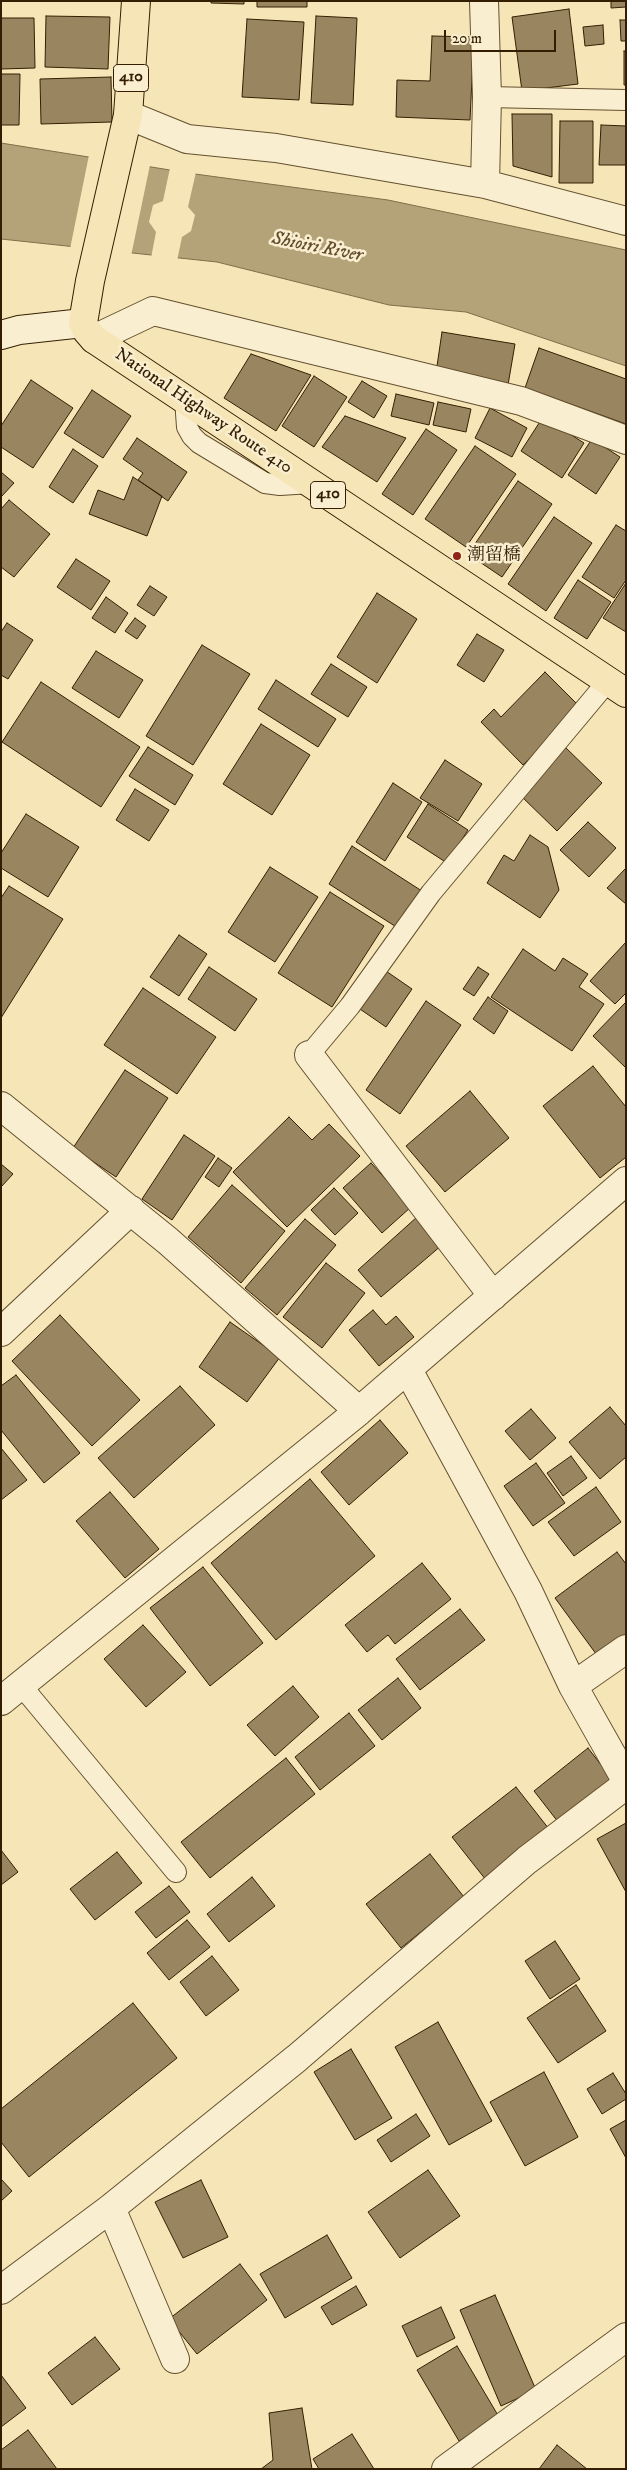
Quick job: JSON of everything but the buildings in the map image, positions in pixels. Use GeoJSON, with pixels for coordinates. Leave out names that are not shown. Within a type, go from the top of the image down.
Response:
{"type":"FeatureCollection","features":[{"type":"Feature","properties":{"kind":"highway","name":"410"},"geometry":{"type":"LineString","coordinates":[[88,331],[94,268],[128,115],[136,1]]}},
{"type":"Feature","properties":{"kind":"highway","name":"National Highway Route 410"},"geometry":{"type":"LineString","coordinates":[[88,331],[184,399],[617,687]]}},
{"type":"Feature","properties":{"kind":"street"},"geometry":{"type":"LineString","coordinates":[[484,1],[488,98],[485,184]]}},
{"type":"Feature","properties":{"kind":"street"},"geometry":{"type":"LineString","coordinates":[[128,115],[187,139],[276,148],[485,184],[626,221]]}},
{"type":"Feature","properties":{"kind":"street"},"geometry":{"type":"LineString","coordinates":[[1,335],[19,330],[88,331],[152,311],[521,401],[626,440]]}},
{"type":"Feature","properties":{"kind":"street"},"geometry":{"type":"LineString","coordinates":[[309,1055],[492,1296]]}},
{"type":"Feature","properties":{"kind":"street"},"geometry":{"type":"LineString","coordinates":[[1,1106],[131,1210],[359,1411]]}},
{"type":"Feature","properties":{"kind":"street"},"geometry":{"type":"LineString","coordinates":[[11,1692],[359,1411],[626,1181]]}},
{"type":"Feature","properties":{"kind":"street"},"geometry":{"type":"LineString","coordinates":[[1,1332],[131,1210]]}},
{"type":"Feature","properties":{"kind":"street"},"geometry":{"type":"LineString","coordinates":[[408,1370],[528,1591],[573,1686],[626,1780]]}},
{"type":"Feature","properties":{"kind":"street"},"geometry":{"type":"LineString","coordinates":[[573,1686],[626,1649]]}},
{"type":"Feature","properties":{"kind":"street"},"geometry":{"type":"LineString","coordinates":[[1,2290],[111,2208],[305,2052],[527,1860],[626,1785]]}},
{"type":"Feature","properties":{"kind":"street"},"geometry":{"type":"LineString","coordinates":[[111,2208],[175,2359]]}},
{"type":"Feature","properties":{"kind":"street"},"geometry":{"type":"LineString","coordinates":[[446,2469],[626,2336]]}},
{"type":"Feature","properties":{"kind":"lane"},"geometry":{"type":"LineString","coordinates":[[488,98],[626,100]]}},
{"type":"Feature","properties":{"kind":"lane"},"geometry":{"type":"LineString","coordinates":[[309,1055],[350,1006],[431,893],[617,687]]}},
{"type":"Feature","properties":{"kind":"lane"},"geometry":{"type":"LineString","coordinates":[[11,1692],[176,1872]]}},
{"type":"Feature","properties":{"kind":"water","name":"Shioiri River"},"geometry":{"type":"Polygon","coordinates":[[[1,143],[195,174],[388,200],[626,250],[626,366],[466,312],[389,305],[217,262],[1,239],[1,143]]]}},
{"type":"Feature","properties":{"kind":"pier"},"geometry":{"type":"Polygon","coordinates":[[[89,155],[150,165],[131,256],[70,249],[89,155]]]}},
{"type":"Feature","properties":{"kind":"pier"},"geometry":{"type":"Polygon","coordinates":[[[170,168],[196,172],[188,207],[195,215],[191,231],[182,237],[177,261],[151,258],[156,232],[149,222],[153,205],[163,201],[170,168]]]}},
{"type":"Feature","properties":{"kind":"place","name":"潮留橋"},"geometry":{"type":"Point","coordinates":[457,556]}}]}
